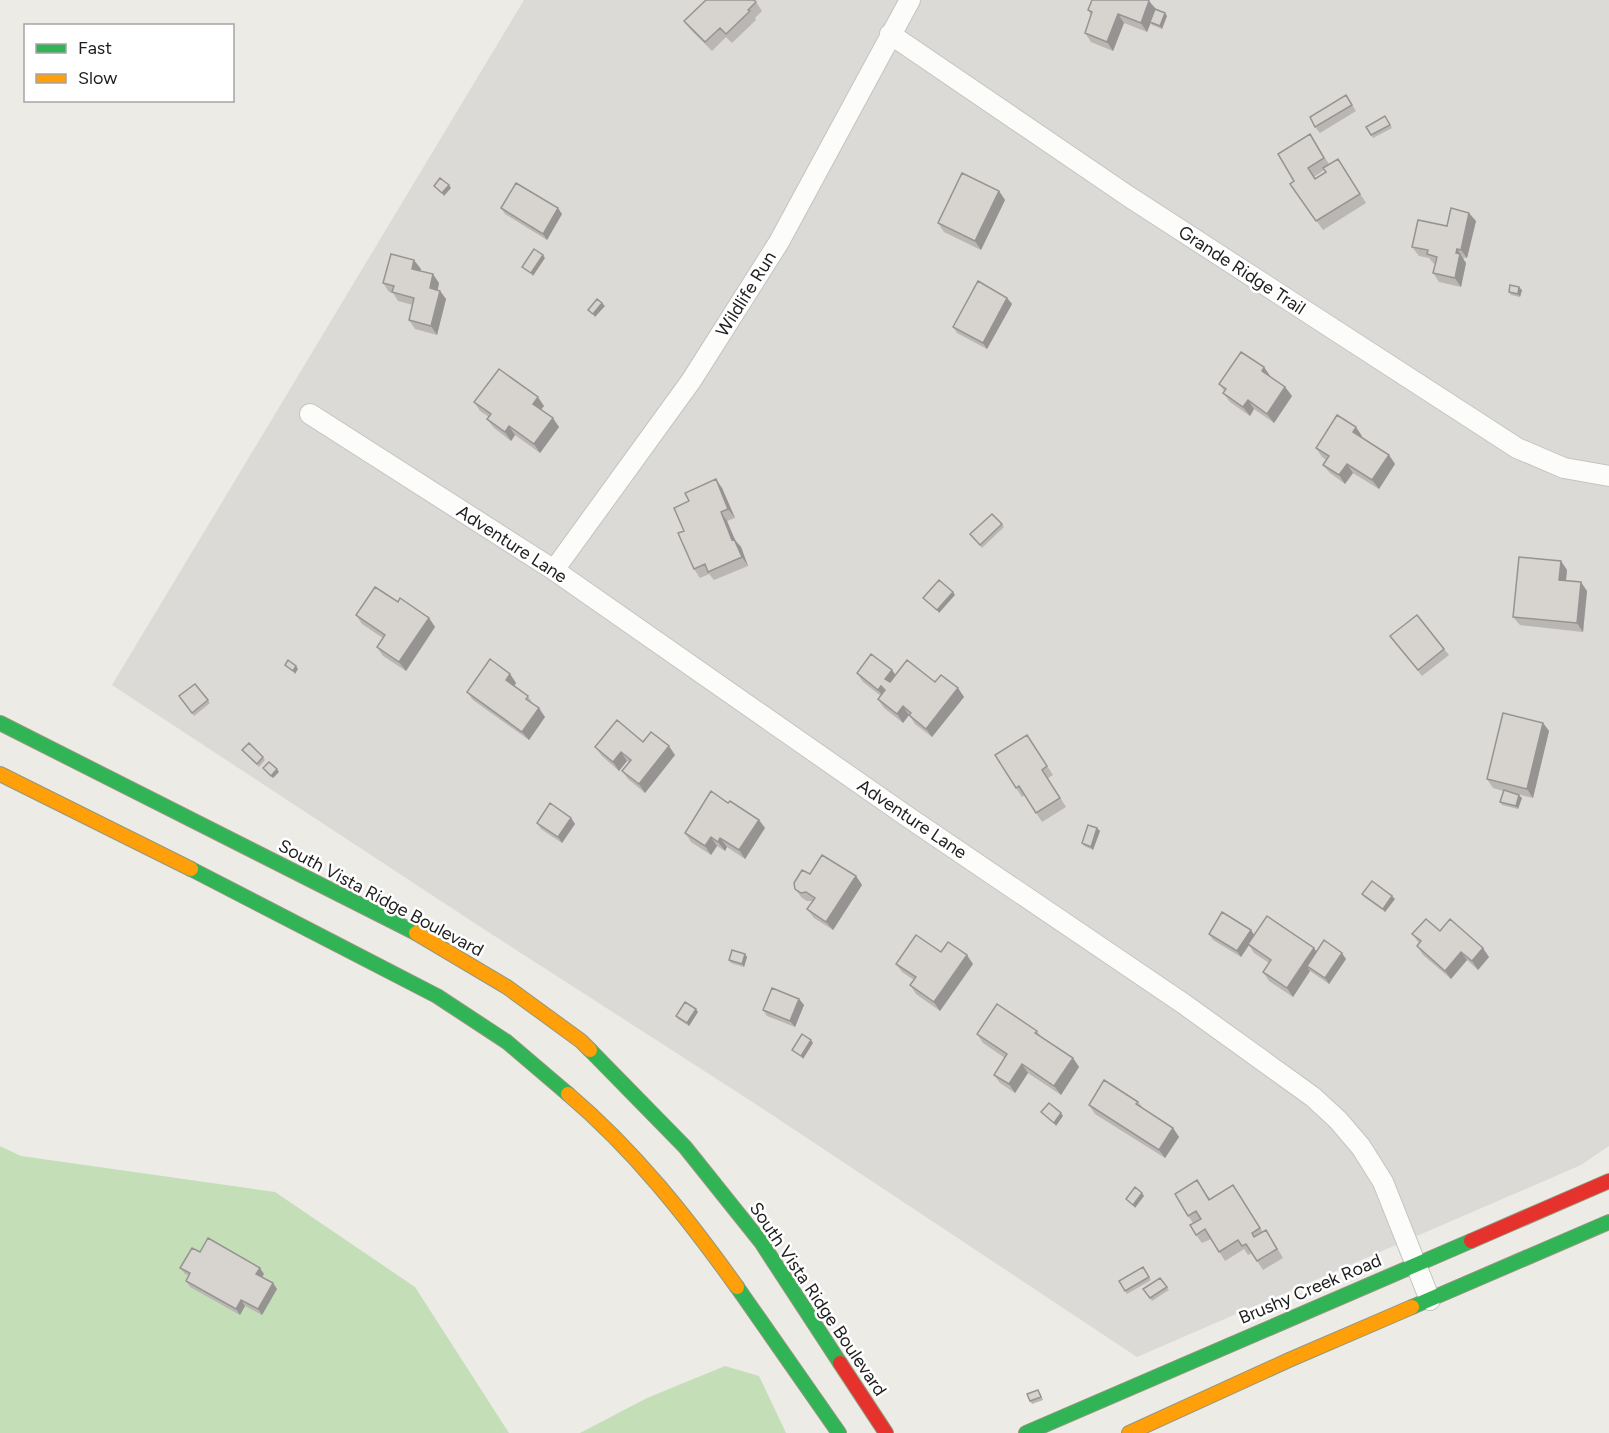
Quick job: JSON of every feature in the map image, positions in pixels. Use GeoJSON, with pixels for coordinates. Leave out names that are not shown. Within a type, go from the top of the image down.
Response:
{"type":"FeatureCollection","features":[{"type":"Feature","properties":{"kind":"street","name":"Wildlife Run"},"geometry":{"type":"LineString","coordinates":[[554,570],[691,381],[779,242],[910,0]]}},
{"type":"Feature","properties":{"kind":"street","name":"Grande Ridge Trail"},"geometry":{"type":"LineString","coordinates":[[890,34],[1128,196],[1517,448],[1564,468],[1609,476]]}},
{"type":"Feature","properties":{"kind":"street","name":"Adventure Lane"},"geometry":{"type":"LineString","coordinates":[[310,414],[554,570],[905,815],[1184,1004],[1313,1097],[1338,1120],[1371,1161],[1388,1191],[1430,1300]]}},
{"type":"Feature","properties":{"kind":"street","name":"South Vista Ridge Boulevard"},"geometry":{"type":"LineString","coordinates":[[0,723],[424,937],[507,987],[581,1041],[685,1147],[761,1242],[886,1433]]}},
{"type":"Feature","properties":{"kind":"street"},"geometry":{"type":"LineString","coordinates":[[0,774],[118,831],[437,996],[507,1042],[599,1120],[653,1177],[698,1233],[839,1433]]}},
{"type":"Feature","properties":{"kind":"street","name":"Brushy Creek Road"},"geometry":{"type":"LineString","coordinates":[[1026,1433],[1609,1181]]}},
{"type":"Feature","properties":{"kind":"street"},"geometry":{"type":"LineString","coordinates":[[1129,1433],[1289,1360],[1609,1222]]}},
{"type":"Feature","properties":{"kind":"shaded area"},"geometry":{"type":"Polygon","coordinates":[[[524,0],[1609,0],[1609,1146],[1581,1165],[1137,1357],[754,1103],[112,685],[524,0]]]}},
{"type":"Feature","properties":{"kind":"green space"},"geometry":{"type":"Polygon","coordinates":[[[0,1146],[21,1156],[275,1192],[415,1287],[509,1433],[0,1433],[0,1146]]]}},
{"type":"Feature","properties":{"kind":"green space"},"geometry":{"type":"Polygon","coordinates":[[[725,1366],[759,1376],[786,1433],[580,1433],[647,1398],[725,1366]]]}},
{"type":"Feature","properties":{"kind":"building"},"geometry":{"type":"Polygon","coordinates":[[[706,0],[754,0],[756,2],[726,34],[720,28],[705,42],[684,21],[706,0]]]}},
{"type":"Feature","properties":{"kind":"building"},"geometry":{"type":"Polygon","coordinates":[[[1092,0],[1149,1],[1141,23],[1118,14],[1107,42],[1085,33],[1092,12],[1088,10],[1092,0]]]}},
{"type":"Feature","properties":{"kind":"building"},"geometry":{"type":"Polygon","coordinates":[[[1155,9],[1165,13],[1160,26],[1150,22],[1155,9]]]}},
{"type":"Feature","properties":{"kind":"building"},"geometry":{"type":"Polygon","coordinates":[[[1346,95],[1352,105],[1315,127],[1310,117],[1346,95]]]}},
{"type":"Feature","properties":{"kind":"building"},"geometry":{"type":"Polygon","coordinates":[[[1385,116],[1390,125],[1371,135],[1366,127],[1385,116]]]}},
{"type":"Feature","properties":{"kind":"building"},"geometry":{"type":"Polygon","coordinates":[[[1310,134],[1324,158],[1308,168],[1315,179],[1326,172],[1323,168],[1338,159],[1360,194],[1316,221],[1290,184],[1294,181],[1278,154],[1310,134]]]}},
{"type":"Feature","properties":{"kind":"building"},"geometry":{"type":"Polygon","coordinates":[[[962,173],[999,191],[975,241],[938,223],[962,173]]]}},
{"type":"Feature","properties":{"kind":"building"},"geometry":{"type":"Polygon","coordinates":[[[440,178],[449,185],[442,193],[434,186],[440,178]]]}},
{"type":"Feature","properties":{"kind":"building"},"geometry":{"type":"Polygon","coordinates":[[[516,183],[558,208],[543,234],[501,208],[516,183]]]}},
{"type":"Feature","properties":{"kind":"building"},"geometry":{"type":"Polygon","coordinates":[[[1451,208],[1469,213],[1461,250],[1457,249],[1456,253],[1460,254],[1455,278],[1433,273],[1437,257],[1427,254],[1428,250],[1412,247],[1418,220],[1447,226],[1451,208]]]}},
{"type":"Feature","properties":{"kind":"building"},"geometry":{"type":"Polygon","coordinates":[[[534,249],[543,255],[531,273],[522,267],[534,249]]]}},
{"type":"Feature","properties":{"kind":"building"},"geometry":{"type":"Polygon","coordinates":[[[391,254],[414,260],[412,269],[433,274],[430,288],[440,291],[431,326],[409,320],[414,298],[392,292],[394,286],[383,283],[391,254]]]}},
{"type":"Feature","properties":{"kind":"building"},"geometry":{"type":"Polygon","coordinates":[[[978,281],[1007,298],[983,343],[953,327],[978,281]]]}},
{"type":"Feature","properties":{"kind":"building"},"geometry":{"type":"Polygon","coordinates":[[[1510,285],[1519,287],[1518,294],[1509,292],[1510,285]]]}},
{"type":"Feature","properties":{"kind":"building"},"geometry":{"type":"Polygon","coordinates":[[[597,299],[602,303],[593,314],[588,310],[597,299]]]}},
{"type":"Feature","properties":{"kind":"building"},"geometry":{"type":"Polygon","coordinates":[[[1241,352],[1264,367],[1262,371],[1285,387],[1267,414],[1248,400],[1243,407],[1223,393],[1226,389],[1219,384],[1241,352]]]}},
{"type":"Feature","properties":{"kind":"building"},"geometry":{"type":"Polygon","coordinates":[[[499,369],[538,397],[533,404],[553,418],[534,444],[509,426],[505,432],[487,419],[491,414],[474,402],[499,369]]]}},
{"type":"Feature","properties":{"kind":"building"},"geometry":{"type":"Polygon","coordinates":[[[1337,415],[1356,427],[1353,432],[1389,455],[1372,480],[1347,464],[1339,475],[1323,465],[1329,456],[1316,448],[1337,415]]]}},
{"type":"Feature","properties":{"kind":"building"},"geometry":{"type":"Polygon","coordinates":[[[716,479],[728,509],[721,512],[732,540],[734,539],[742,557],[708,572],[705,564],[694,569],[678,533],[684,531],[674,508],[689,501],[685,493],[716,479]]]}},
{"type":"Feature","properties":{"kind":"building"},"geometry":{"type":"Polygon","coordinates":[[[992,514],[1002,524],[980,545],[970,534],[992,514]]]}},
{"type":"Feature","properties":{"kind":"building"},"geometry":{"type":"Polygon","coordinates":[[[1519,557],[1561,561],[1559,580],[1581,582],[1577,623],[1513,617],[1519,557]]]}},
{"type":"Feature","properties":{"kind":"building"},"geometry":{"type":"Polygon","coordinates":[[[939,580],[953,592],[937,610],[923,598],[939,580]]]}},
{"type":"Feature","properties":{"kind":"building"},"geometry":{"type":"Polygon","coordinates":[[[375,587],[398,602],[400,598],[429,618],[399,662],[377,647],[385,635],[356,615],[375,587]]]}},
{"type":"Feature","properties":{"kind":"building"},"geometry":{"type":"Polygon","coordinates":[[[1417,615],[1444,649],[1418,670],[1390,636],[1417,615]]]}},
{"type":"Feature","properties":{"kind":"building"},"geometry":{"type":"Polygon","coordinates":[[[871,654],[892,670],[885,679],[890,682],[907,660],[935,682],[941,675],[958,688],[926,729],[909,715],[911,713],[903,706],[897,714],[878,699],[885,690],[881,686],[878,690],[857,673],[871,654]]]}},
{"type":"Feature","properties":{"kind":"building"},"geometry":{"type":"Polygon","coordinates":[[[490,659],[510,674],[506,680],[528,696],[526,699],[539,708],[522,732],[467,692],[490,659]]]}},
{"type":"Feature","properties":{"kind":"building"},"geometry":{"type":"Polygon","coordinates":[[[288,660],[296,666],[293,671],[285,665],[288,660]]]}},
{"type":"Feature","properties":{"kind":"building"},"geometry":{"type":"Polygon","coordinates":[[[195,684],[208,700],[192,713],[179,696],[195,684]]]}},
{"type":"Feature","properties":{"kind":"building"},"geometry":{"type":"Polygon","coordinates":[[[1503,713],[1543,723],[1527,789],[1487,779],[1503,713]]]}},
{"type":"Feature","properties":{"kind":"building"},"geometry":{"type":"Polygon","coordinates":[[[617,720],[643,742],[651,732],[669,746],[639,784],[622,771],[631,760],[621,752],[613,762],[595,747],[617,720]]]}},
{"type":"Feature","properties":{"kind":"building"},"geometry":{"type":"Polygon","coordinates":[[[1027,735],[1047,766],[1042,770],[1060,798],[1036,813],[1019,786],[1016,788],[995,755],[1027,735]]]}},
{"type":"Feature","properties":{"kind":"building"},"geometry":{"type":"Polygon","coordinates":[[[249,743],[263,757],[257,764],[242,750],[249,743]]]}},
{"type":"Feature","properties":{"kind":"building"},"geometry":{"type":"Polygon","coordinates":[[[269,762],[277,769],[271,776],[263,768],[269,762]]]}},
{"type":"Feature","properties":{"kind":"building"},"geometry":{"type":"Polygon","coordinates":[[[1504,790],[1519,795],[1516,806],[1500,802],[1504,790]]]}},
{"type":"Feature","properties":{"kind":"building"},"geometry":{"type":"Polygon","coordinates":[[[711,791],[759,820],[739,850],[720,838],[718,842],[711,837],[705,846],[685,833],[711,791]]]}},
{"type":"Feature","properties":{"kind":"building"},"geometry":{"type":"Polygon","coordinates":[[[550,803],[571,818],[558,837],[537,823],[550,803]]]}},
{"type":"Feature","properties":{"kind":"building"},"geometry":{"type":"Polygon","coordinates":[[[1088,825],[1097,828],[1091,847],[1082,843],[1088,825]]]}},
{"type":"Feature","properties":{"kind":"building"},"geometry":{"type":"Polygon","coordinates":[[[822,855],[856,876],[826,922],[807,909],[815,898],[795,889],[794,883],[802,870],[810,874],[822,855]]]}},
{"type":"Feature","properties":{"kind":"building"},"geometry":{"type":"Polygon","coordinates":[[[1372,881],[1392,896],[1383,909],[1362,894],[1372,881]]]}},
{"type":"Feature","properties":{"kind":"building"},"geometry":{"type":"Polygon","coordinates":[[[1222,912],[1251,930],[1237,951],[1209,934],[1222,912]]]}},
{"type":"Feature","properties":{"kind":"building"},"geometry":{"type":"Polygon","coordinates":[[[1267,916],[1314,948],[1287,988],[1263,972],[1271,960],[1248,944],[1267,916]]]}},
{"type":"Feature","properties":{"kind":"building"},"geometry":{"type":"Polygon","coordinates":[[[1426,919],[1440,931],[1450,919],[1483,948],[1472,961],[1461,952],[1445,971],[1417,946],[1421,941],[1412,934],[1426,919]]]}},
{"type":"Feature","properties":{"kind":"building"},"geometry":{"type":"Polygon","coordinates":[[[916,935],[941,952],[948,942],[967,955],[934,1002],[910,985],[916,977],[896,964],[916,935]]]}},
{"type":"Feature","properties":{"kind":"building"},"geometry":{"type":"Polygon","coordinates":[[[1324,940],[1342,953],[1325,978],[1307,966],[1324,940]]]}},
{"type":"Feature","properties":{"kind":"building"},"geometry":{"type":"Polygon","coordinates":[[[732,950],[745,954],[742,964],[729,960],[732,950]]]}},
{"type":"Feature","properties":{"kind":"building"},"geometry":{"type":"Polygon","coordinates":[[[772,988],[799,999],[790,1021],[763,1010],[772,988]]]}},
{"type":"Feature","properties":{"kind":"building"},"geometry":{"type":"Polygon","coordinates":[[[685,1002],[696,1009],[687,1023],[676,1016],[685,1002]]]}},
{"type":"Feature","properties":{"kind":"building"},"geometry":{"type":"Polygon","coordinates":[[[997,1004],[1073,1058],[1054,1086],[1022,1064],[1009,1084],[994,1075],[1007,1054],[977,1034],[997,1004]]]}},
{"type":"Feature","properties":{"kind":"building"},"geometry":{"type":"Polygon","coordinates":[[[802,1034],[811,1040],[801,1056],[792,1050],[802,1034]]]}},
{"type":"Feature","properties":{"kind":"building"},"geometry":{"type":"Polygon","coordinates":[[[1104,1080],[1173,1128],[1159,1150],[1089,1105],[1104,1080]]]}},
{"type":"Feature","properties":{"kind":"building"},"geometry":{"type":"Polygon","coordinates":[[[1049,1103],[1061,1113],[1054,1123],[1041,1112],[1049,1103]]]}},
{"type":"Feature","properties":{"kind":"building"},"geometry":{"type":"Polygon","coordinates":[[[1197,1180],[1209,1200],[1233,1185],[1260,1228],[1252,1233],[1254,1237],[1266,1230],[1277,1249],[1257,1261],[1246,1244],[1242,1246],[1238,1240],[1219,1252],[1205,1229],[1196,1235],[1190,1225],[1201,1219],[1196,1211],[1188,1216],[1175,1194],[1197,1180]]]}},
{"type":"Feature","properties":{"kind":"building"},"geometry":{"type":"Polygon","coordinates":[[[1135,1187],[1142,1193],[1133,1205],[1126,1199],[1135,1187]]]}},
{"type":"Feature","properties":{"kind":"building"},"geometry":{"type":"Polygon","coordinates":[[[208,1238],[260,1268],[256,1274],[273,1283],[258,1309],[241,1300],[236,1309],[186,1281],[190,1273],[180,1268],[192,1248],[200,1252],[208,1238]]]}},
{"type":"Feature","properties":{"kind":"building"},"geometry":{"type":"Polygon","coordinates":[[[1143,1267],[1149,1277],[1125,1291],[1119,1281],[1143,1267]]]}},
{"type":"Feature","properties":{"kind":"building"},"geometry":{"type":"Polygon","coordinates":[[[1160,1278],[1167,1287],[1150,1298],[1143,1289],[1160,1278]]]}},
{"type":"Feature","properties":{"kind":"building"},"geometry":{"type":"Polygon","coordinates":[[[1038,1390],[1041,1397],[1030,1401],[1027,1394],[1038,1390]]]}},
{"type":"Feature","properties":{"kind":"traffic: fast"},"geometry":{"type":"LineString","coordinates":[[0,723],[416,933]]}},
{"type":"Feature","properties":{"kind":"traffic: fast"},"geometry":{"type":"LineString","coordinates":[[191,869],[437,996],[507,1042],[568,1094]]}},
{"type":"Feature","properties":{"kind":"traffic: fast"},"geometry":{"type":"LineString","coordinates":[[590,1050],[685,1147],[761,1242],[840,1363]]}},
{"type":"Feature","properties":{"kind":"traffic: fast"},"geometry":{"type":"LineString","coordinates":[[1412,1307],[1609,1222]]}},
{"type":"Feature","properties":{"kind":"traffic: fast"},"geometry":{"type":"LineString","coordinates":[[1026,1433],[1471,1241]]}},
{"type":"Feature","properties":{"kind":"traffic: fast"},"geometry":{"type":"LineString","coordinates":[[737,1287],[839,1433]]}},
{"type":"Feature","properties":{"kind":"traffic: slow"},"geometry":{"type":"LineString","coordinates":[[0,774],[191,869]]}},
{"type":"Feature","properties":{"kind":"traffic: slow"},"geometry":{"type":"LineString","coordinates":[[416,933],[507,987],[590,1050]]}},
{"type":"Feature","properties":{"kind":"traffic: slow"},"geometry":{"type":"LineString","coordinates":[[568,1094],[615,1138],[659,1185],[737,1287]]}},
{"type":"Feature","properties":{"kind":"traffic: slow"},"geometry":{"type":"LineString","coordinates":[[1129,1433],[1412,1307]]}},
{"type":"Feature","properties":{"kind":"traffic: jam"},"geometry":{"type":"LineString","coordinates":[[1471,1241],[1609,1181]]}},
{"type":"Feature","properties":{"kind":"traffic: jam"},"geometry":{"type":"LineString","coordinates":[[840,1363],[886,1433]]}}]}
